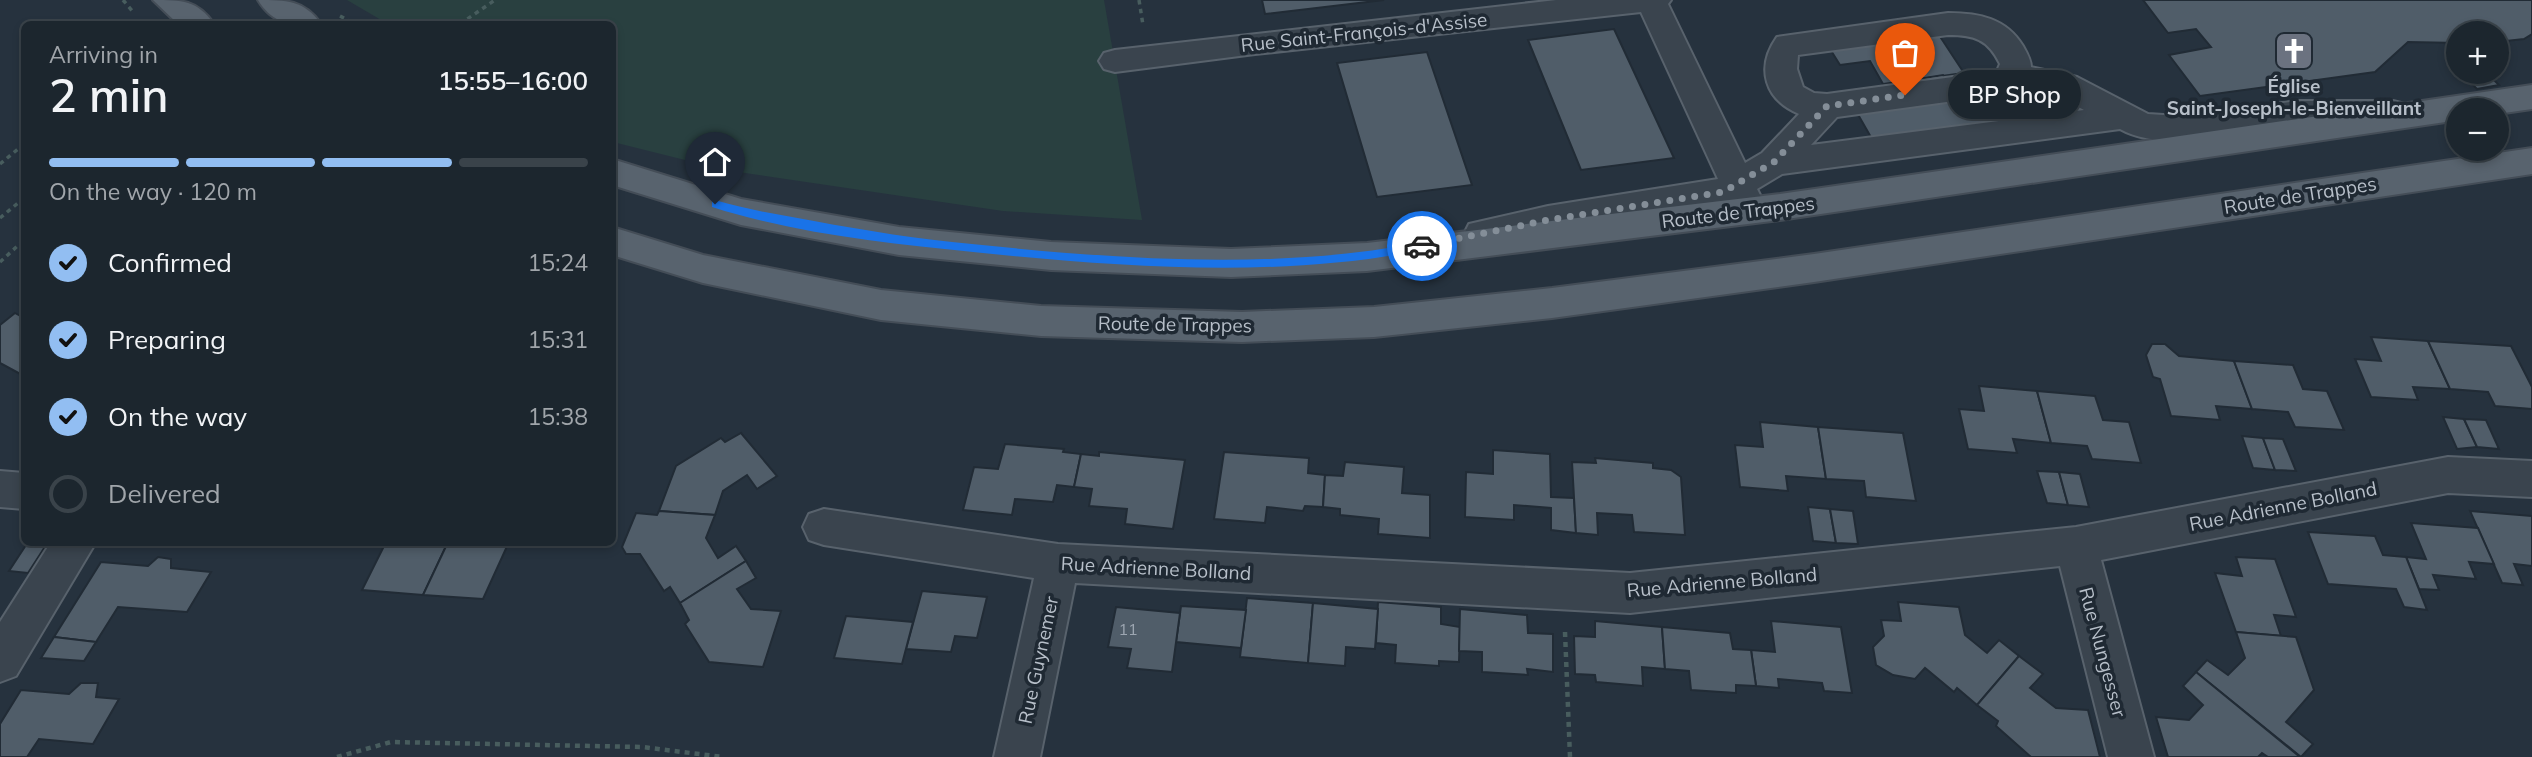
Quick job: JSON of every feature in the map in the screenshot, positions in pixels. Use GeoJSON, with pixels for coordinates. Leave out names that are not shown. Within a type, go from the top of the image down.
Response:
{"type":"FeatureCollection","features":[{"type":"Feature","properties":{"kind":"main road"},"geometry":{"type":"LineString","coordinates":[[169,0],[194,21]]}},
{"type":"Feature","properties":{"kind":"main road","name":"Route de Trappes"},"geometry":{"type":"LineString","coordinates":[[616,173],[741,212],[913,242],[1051,256],[1231,263],[1367,257],[1743,198],[2430,113],[2532,97]]}},
{"type":"Feature","properties":{"kind":"main road","name":"Route de Trappes"},"geometry":{"type":"LineString","coordinates":[[616,242],[703,270],[881,305],[1041,321],[1242,327],[1374,322],[1552,303],[1814,268],[2532,161]]}},
{"type":"Feature","properties":{"kind":"street","name":"Rue Saint-François-d'Assise"},"geometry":{"type":"LineString","coordinates":[[1115,61],[1255,43],[1653,0]]}},
{"type":"Feature","properties":{"kind":"street"},"geometry":{"type":"LineString","coordinates":[[1653,0],[1743,198],[1827,106]]}},
{"type":"Feature","properties":{"kind":"street"},"geometry":{"type":"LineString","coordinates":[[2010,81],[2016,64],[2008,45],[1992,30],[1974,23],[1788,45],[1780,54],[1779,68],[1788,94],[1808,105],[1827,106],[2034,78],[2065,85],[2142,126],[2179,128],[2298,113],[2430,113]]}},
{"type":"Feature","properties":{"kind":"street"},"geometry":{"type":"LineString","coordinates":[[1774,162],[2122,117]]}},
{"type":"Feature","properties":{"kind":"street","name":"Rue Adrienne Bolland"},"geometry":{"type":"LineString","coordinates":[[824,527],[1058,563],[1630,593],[2076,546],[2448,475],[2532,479]]}},
{"type":"Feature","properties":{"kind":"street"},"geometry":{"type":"LineString","coordinates":[[0,489],[21,491]]}},
{"type":"Feature","properties":{"kind":"street"},"geometry":{"type":"LineString","coordinates":[[0,662],[72,546]]}},
{"type":"Feature","properties":{"kind":"street","name":"Rue Nungesser"},"geometry":{"type":"LineString","coordinates":[[2076,546],[2131,757]]}},
{"type":"Feature","properties":{"kind":"street","name":"Rue Guynemer"},"geometry":{"type":"LineString","coordinates":[[1017,757],[1058,563]]}},
{"type":"Feature","properties":{"kind":"path"},"geometry":{"type":"LineString","coordinates":[[464,21],[495,0]]}},
{"type":"Feature","properties":{"kind":"path"},"geometry":{"type":"LineString","coordinates":[[0,164],[21,146]]}},
{"type":"Feature","properties":{"kind":"path"},"geometry":{"type":"LineString","coordinates":[[0,218],[21,200]]}},
{"type":"Feature","properties":{"kind":"path"},"geometry":{"type":"LineString","coordinates":[[0,262],[21,243]]}},
{"type":"Feature","properties":{"kind":"path"},"geometry":{"type":"LineString","coordinates":[[1563,589],[1570,757]]}},
{"type":"Feature","properties":{"kind":"path"},"geometry":{"type":"LineString","coordinates":[[337,757],[391,742],[642,747],[723,757]]}},
{"type":"Feature","properties":{"kind":"green space"},"geometry":{"type":"Polygon","coordinates":[[[347,0],[1104,0],[1142,220],[1003,211],[725,170],[616,143],[616,21],[383,21],[347,0]]]}},
{"type":"Feature","properties":{"kind":"building"},"geometry":{"type":"Polygon","coordinates":[[[1262,0],[1384,0],[1265,14],[1262,0]]]}},
{"type":"Feature","properties":{"kind":"building","name":"Église Saint-Joseph-le-Bienveillant"},"geometry":{"type":"Polygon","coordinates":[[[2143,0],[2532,0],[2532,34],[2524,39],[2509,41],[2509,21],[2446,21],[2446,43],[2408,42],[2375,72],[2200,96],[2169,55],[2211,47],[2196,29],[2168,33],[2143,0]]]}},
{"type":"Feature","properties":{"kind":"building"},"geometry":{"type":"Polygon","coordinates":[[[1614,29],[1674,158],[1581,170],[1528,40],[1614,29]]]}},
{"type":"Feature","properties":{"kind":"building"},"geometry":{"type":"Polygon","coordinates":[[[1939,35],[1964,73],[1883,84],[1870,61],[1840,65],[1830,49],[1939,35]]]}},
{"type":"Feature","properties":{"kind":"building"},"geometry":{"type":"Polygon","coordinates":[[[1427,52],[1472,185],[1377,197],[1337,63],[1427,52]]]}},
{"type":"Feature","properties":{"kind":"building"},"geometry":{"type":"Polygon","coordinates":[[[1943,75],[1959,99],[2029,90],[2047,115],[1872,139],[1856,111],[1926,102],[1912,80],[1943,75]]]}},
{"type":"Feature","properties":{"kind":"building"},"geometry":{"type":"Polygon","coordinates":[[[2472,84],[2499,85],[2477,89],[2472,84]]]}},
{"type":"Feature","properties":{"kind":"building"},"geometry":{"type":"Polygon","coordinates":[[[15,313],[21,316],[21,374],[0,363],[0,325],[15,313]]]}},
{"type":"Feature","properties":{"kind":"building"},"geometry":{"type":"Polygon","coordinates":[[[2371,337],[2428,341],[2450,389],[2413,387],[2418,400],[2371,397],[2355,359],[2381,361],[2371,337]]]}},
{"type":"Feature","properties":{"kind":"building"},"geometry":{"type":"Polygon","coordinates":[[[2428,341],[2511,346],[2532,387],[2532,409],[2495,406],[2488,392],[2450,389],[2428,341]]]}},
{"type":"Feature","properties":{"kind":"building"},"geometry":{"type":"Polygon","coordinates":[[[2152,344],[2165,344],[2179,356],[2234,361],[2252,409],[2216,406],[2220,420],[2171,416],[2160,379],[2153,377],[2146,355],[2152,344]]]}},
{"type":"Feature","properties":{"kind":"building"},"geometry":{"type":"Polygon","coordinates":[[[2234,361],[2293,365],[2303,389],[2327,391],[2344,430],[2295,427],[2288,412],[2252,409],[2234,361]]]}},
{"type":"Feature","properties":{"kind":"building"},"geometry":{"type":"Polygon","coordinates":[[[1979,386],[2037,391],[2051,443],[2013,439],[2017,453],[1968,449],[1959,409],[1984,411],[1979,386]]]}},
{"type":"Feature","properties":{"kind":"building"},"geometry":{"type":"Polygon","coordinates":[[[2037,391],[2095,396],[2103,420],[2129,422],[2141,463],[2092,459],[2087,446],[2051,443],[2037,391]]]}},
{"type":"Feature","properties":{"kind":"building"},"geometry":{"type":"Polygon","coordinates":[[[2443,417],[2464,419],[2477,447],[2457,449],[2443,417]]]}},
{"type":"Feature","properties":{"kind":"building"},"geometry":{"type":"Polygon","coordinates":[[[2464,419],[2486,420],[2499,449],[2477,447],[2464,419]]]}},
{"type":"Feature","properties":{"kind":"building"},"geometry":{"type":"Polygon","coordinates":[[[1760,422],[1818,427],[1826,479],[1786,476],[1788,491],[1740,487],[1735,445],[1763,447],[1760,422]]]}},
{"type":"Feature","properties":{"kind":"building"},"geometry":{"type":"Polygon","coordinates":[[[1818,427],[1903,433],[1916,501],[1866,497],[1864,481],[1826,479],[1818,427]]]}},
{"type":"Feature","properties":{"kind":"building"},"geometry":{"type":"Polygon","coordinates":[[[741,433],[777,476],[757,489],[747,475],[723,491],[715,515],[659,511],[676,466],[721,438],[725,442],[741,433]]]}},
{"type":"Feature","properties":{"kind":"building"},"geometry":{"type":"Polygon","coordinates":[[[2242,436],[2263,438],[2275,470],[2253,468],[2242,436]]]}},
{"type":"Feature","properties":{"kind":"building"},"geometry":{"type":"Polygon","coordinates":[[[2263,438],[2283,439],[2296,471],[2275,470],[2263,438]]]}},
{"type":"Feature","properties":{"kind":"building"},"geometry":{"type":"Polygon","coordinates":[[[1005,444],[1064,449],[1063,452],[1081,454],[1074,487],[1057,485],[1053,502],[1015,499],[1012,515],[963,510],[974,467],[998,469],[1005,444]]]}},
{"type":"Feature","properties":{"kind":"building"},"geometry":{"type":"Polygon","coordinates":[[[1493,450],[1550,454],[1551,497],[1574,498],[1576,533],[1551,530],[1551,508],[1514,505],[1514,520],[1465,517],[1466,472],[1493,474],[1493,450]]]}},
{"type":"Feature","properties":{"kind":"building"},"geometry":{"type":"Polygon","coordinates":[[[1099,452],[1185,460],[1173,529],[1125,524],[1127,509],[1089,506],[1092,489],[1074,487],[1081,454],[1099,456],[1099,452]]]}},
{"type":"Feature","properties":{"kind":"building"},"geometry":{"type":"Polygon","coordinates":[[[1224,452],[1309,458],[1308,473],[1325,475],[1323,507],[1305,506],[1303,511],[1267,507],[1265,523],[1214,519],[1224,452]]]}},
{"type":"Feature","properties":{"kind":"building"},"geometry":{"type":"Polygon","coordinates":[[[1595,458],[1653,463],[1653,468],[1671,470],[1681,477],[1685,535],[1634,532],[1632,515],[1597,513],[1598,535],[1576,533],[1572,462],[1596,463],[1595,458]]]}},
{"type":"Feature","properties":{"kind":"building"},"geometry":{"type":"Polygon","coordinates":[[[1345,462],[1404,467],[1402,493],[1430,495],[1430,538],[1378,534],[1379,519],[1340,515],[1340,509],[1323,507],[1325,475],[1343,476],[1345,462]]]}},
{"type":"Feature","properties":{"kind":"building"},"geometry":{"type":"Polygon","coordinates":[[[2037,471],[2059,472],[2068,505],[2047,503],[2037,471]]]}},
{"type":"Feature","properties":{"kind":"building"},"geometry":{"type":"Polygon","coordinates":[[[2059,472],[2080,474],[2089,507],[2068,505],[2059,472]]]}},
{"type":"Feature","properties":{"kind":"building"},"geometry":{"type":"Polygon","coordinates":[[[1808,507],[1830,509],[1836,543],[1813,541],[1808,507]]]}},
{"type":"Feature","properties":{"kind":"building"},"geometry":{"type":"Polygon","coordinates":[[[1830,509],[1853,511],[1858,544],[1836,543],[1830,509]]]}},
{"type":"Feature","properties":{"kind":"building"},"geometry":{"type":"Polygon","coordinates":[[[659,511],[715,515],[706,538],[718,558],[736,546],[746,561],[680,603],[670,587],[664,591],[640,554],[626,554],[622,547],[636,513],[657,515],[659,511]]]}},
{"type":"Feature","properties":{"kind":"building"},"geometry":{"type":"Polygon","coordinates":[[[2470,511],[2532,516],[2532,566],[2514,564],[2523,585],[2502,583],[2470,511]]]}},
{"type":"Feature","properties":{"kind":"building"},"geometry":{"type":"Polygon","coordinates":[[[2411,523],[2478,528],[2494,564],[2469,562],[2476,579],[2433,575],[2439,590],[2419,589],[2406,557],[2426,559],[2411,523]]]}},
{"type":"Feature","properties":{"kind":"building"},"geometry":{"type":"Polygon","coordinates":[[[2308,532],[2375,536],[2383,555],[2406,557],[2427,610],[2404,607],[2396,589],[2328,584],[2308,532]]]}},
{"type":"Feature","properties":{"kind":"building"},"geometry":{"type":"Polygon","coordinates":[[[25,546],[45,546],[28,573],[9,571],[25,546]]]}},
{"type":"Feature","properties":{"kind":"building"},"geometry":{"type":"Polygon","coordinates":[[[384,546],[446,546],[423,595],[362,590],[384,546]]]}},
{"type":"Feature","properties":{"kind":"building"},"geometry":{"type":"Polygon","coordinates":[[[446,546],[507,546],[483,599],[423,595],[446,546]]]}},
{"type":"Feature","properties":{"kind":"building"},"geometry":{"type":"Polygon","coordinates":[[[158,557],[171,559],[171,568],[211,572],[187,612],[118,607],[96,642],[54,637],[101,562],[148,566],[158,557]]]}},
{"type":"Feature","properties":{"kind":"building"},"geometry":{"type":"Polygon","coordinates":[[[2236,557],[2275,559],[2296,617],[2274,615],[2281,636],[2236,632],[2215,573],[2242,576],[2236,557]]]}},
{"type":"Feature","properties":{"kind":"building"},"geometry":{"type":"Polygon","coordinates":[[[746,561],[756,578],[737,589],[751,609],[781,611],[763,667],[709,662],[685,624],[689,620],[680,603],[746,561]]]}},
{"type":"Feature","properties":{"kind":"building"},"geometry":{"type":"Polygon","coordinates":[[[922,591],[987,597],[977,638],[955,636],[951,652],[906,649],[922,591]]]}},
{"type":"Feature","properties":{"kind":"building"},"geometry":{"type":"Polygon","coordinates":[[[1247,598],[1313,603],[1308,663],[1240,657],[1247,598]]]}},
{"type":"Feature","properties":{"kind":"building"},"geometry":{"type":"Polygon","coordinates":[[[1378,602],[1441,607],[1441,624],[1460,627],[1459,662],[1439,661],[1439,666],[1395,663],[1396,645],[1376,643],[1378,602]]]}},
{"type":"Feature","properties":{"kind":"building"},"geometry":{"type":"Polygon","coordinates":[[[1898,602],[1959,607],[1965,635],[1987,653],[1999,640],[2019,656],[1977,705],[1957,688],[1954,692],[1925,668],[1915,679],[1893,675],[1876,665],[1873,647],[1884,636],[1881,620],[1901,621],[1898,602]]]}},
{"type":"Feature","properties":{"kind":"building"},"geometry":{"type":"Polygon","coordinates":[[[1313,603],[1378,609],[1375,649],[1346,647],[1345,666],[1308,663],[1313,603]]]}},
{"type":"Feature","properties":{"kind":"building"},"geometry":{"type":"Polygon","coordinates":[[[1181,606],[1246,610],[1241,648],[1176,642],[1181,606]]]}},
{"type":"Feature","properties":{"kind":"building"},"geometry":{"type":"Polygon","coordinates":[[[1116,607],[1180,613],[1172,672],[1127,668],[1131,649],[1108,647],[1116,607]]]}},
{"type":"Feature","properties":{"kind":"building"},"geometry":{"type":"Polygon","coordinates":[[[1460,609],[1527,615],[1528,633],[1553,634],[1553,672],[1527,669],[1528,675],[1482,672],[1482,652],[1459,651],[1460,609]]]}},
{"type":"Feature","properties":{"kind":"building"},"geometry":{"type":"Polygon","coordinates":[[[846,616],[913,622],[902,664],[834,658],[846,616]]]}},
{"type":"Feature","properties":{"kind":"building"},"geometry":{"type":"Polygon","coordinates":[[[1595,621],[1662,627],[1665,669],[1642,667],[1643,686],[1596,682],[1595,675],[1575,674],[1574,636],[1595,637],[1595,621]]]}},
{"type":"Feature","properties":{"kind":"building"},"geometry":{"type":"Polygon","coordinates":[[[1771,621],[1841,627],[1852,693],[1824,691],[1822,683],[1778,679],[1779,688],[1756,686],[1751,650],[1775,652],[1771,621]]]}},
{"type":"Feature","properties":{"kind":"building"},"geometry":{"type":"Polygon","coordinates":[[[1662,627],[1730,633],[1733,649],[1751,650],[1756,686],[1736,685],[1736,693],[1691,690],[1689,671],[1665,669],[1662,627]]]}},
{"type":"Feature","properties":{"kind":"building"},"geometry":{"type":"Polygon","coordinates":[[[2236,632],[2296,637],[2314,690],[2286,722],[2313,744],[2301,757],[2196,672],[2207,660],[2228,675],[2245,658],[2236,632]]]}},
{"type":"Feature","properties":{"kind":"building"},"geometry":{"type":"Polygon","coordinates":[[[54,637],[96,642],[84,661],[41,658],[54,637]]]}},
{"type":"Feature","properties":{"kind":"building"},"geometry":{"type":"Polygon","coordinates":[[[2019,656],[2043,674],[2030,688],[2056,708],[2088,710],[2100,757],[2031,757],[1996,726],[1998,721],[1977,705],[2019,656]]]}},
{"type":"Feature","properties":{"kind":"building"},"geometry":{"type":"Polygon","coordinates":[[[2196,672],[2300,757],[2268,757],[2262,753],[2258,757],[2168,757],[2156,717],[2189,720],[2203,705],[2183,686],[2196,672]]]}},
{"type":"Feature","properties":{"kind":"building"},"geometry":{"type":"Polygon","coordinates":[[[81,683],[98,683],[96,697],[119,699],[93,744],[39,739],[27,757],[0,757],[0,724],[21,690],[69,694],[81,683]]]}},
{"type":"Feature","properties":{"kind":"way so far"},"geometry":{"type":"LineString","coordinates":[[1422,246],[1548,220],[1723,192],[1774,162],[1827,106],[1905,95]]}},
{"type":"Feature","properties":{"kind":"place","name":"Église Saint-Joseph-le-Bienveillant"},"geometry":{"type":"Point","coordinates":[2294,51]}},
{"type":"Feature","properties":{"kind":"place","name":"BP Shop"},"geometry":{"type":"Point","coordinates":[1905,95]}},
{"type":"Feature","properties":{"kind":"route"},"geometry":{"type":"LineString","coordinates":[[715,204],[741,212],[900,241],[1051,256],[1231,263],[1367,257],[1422,246]]}}]}
